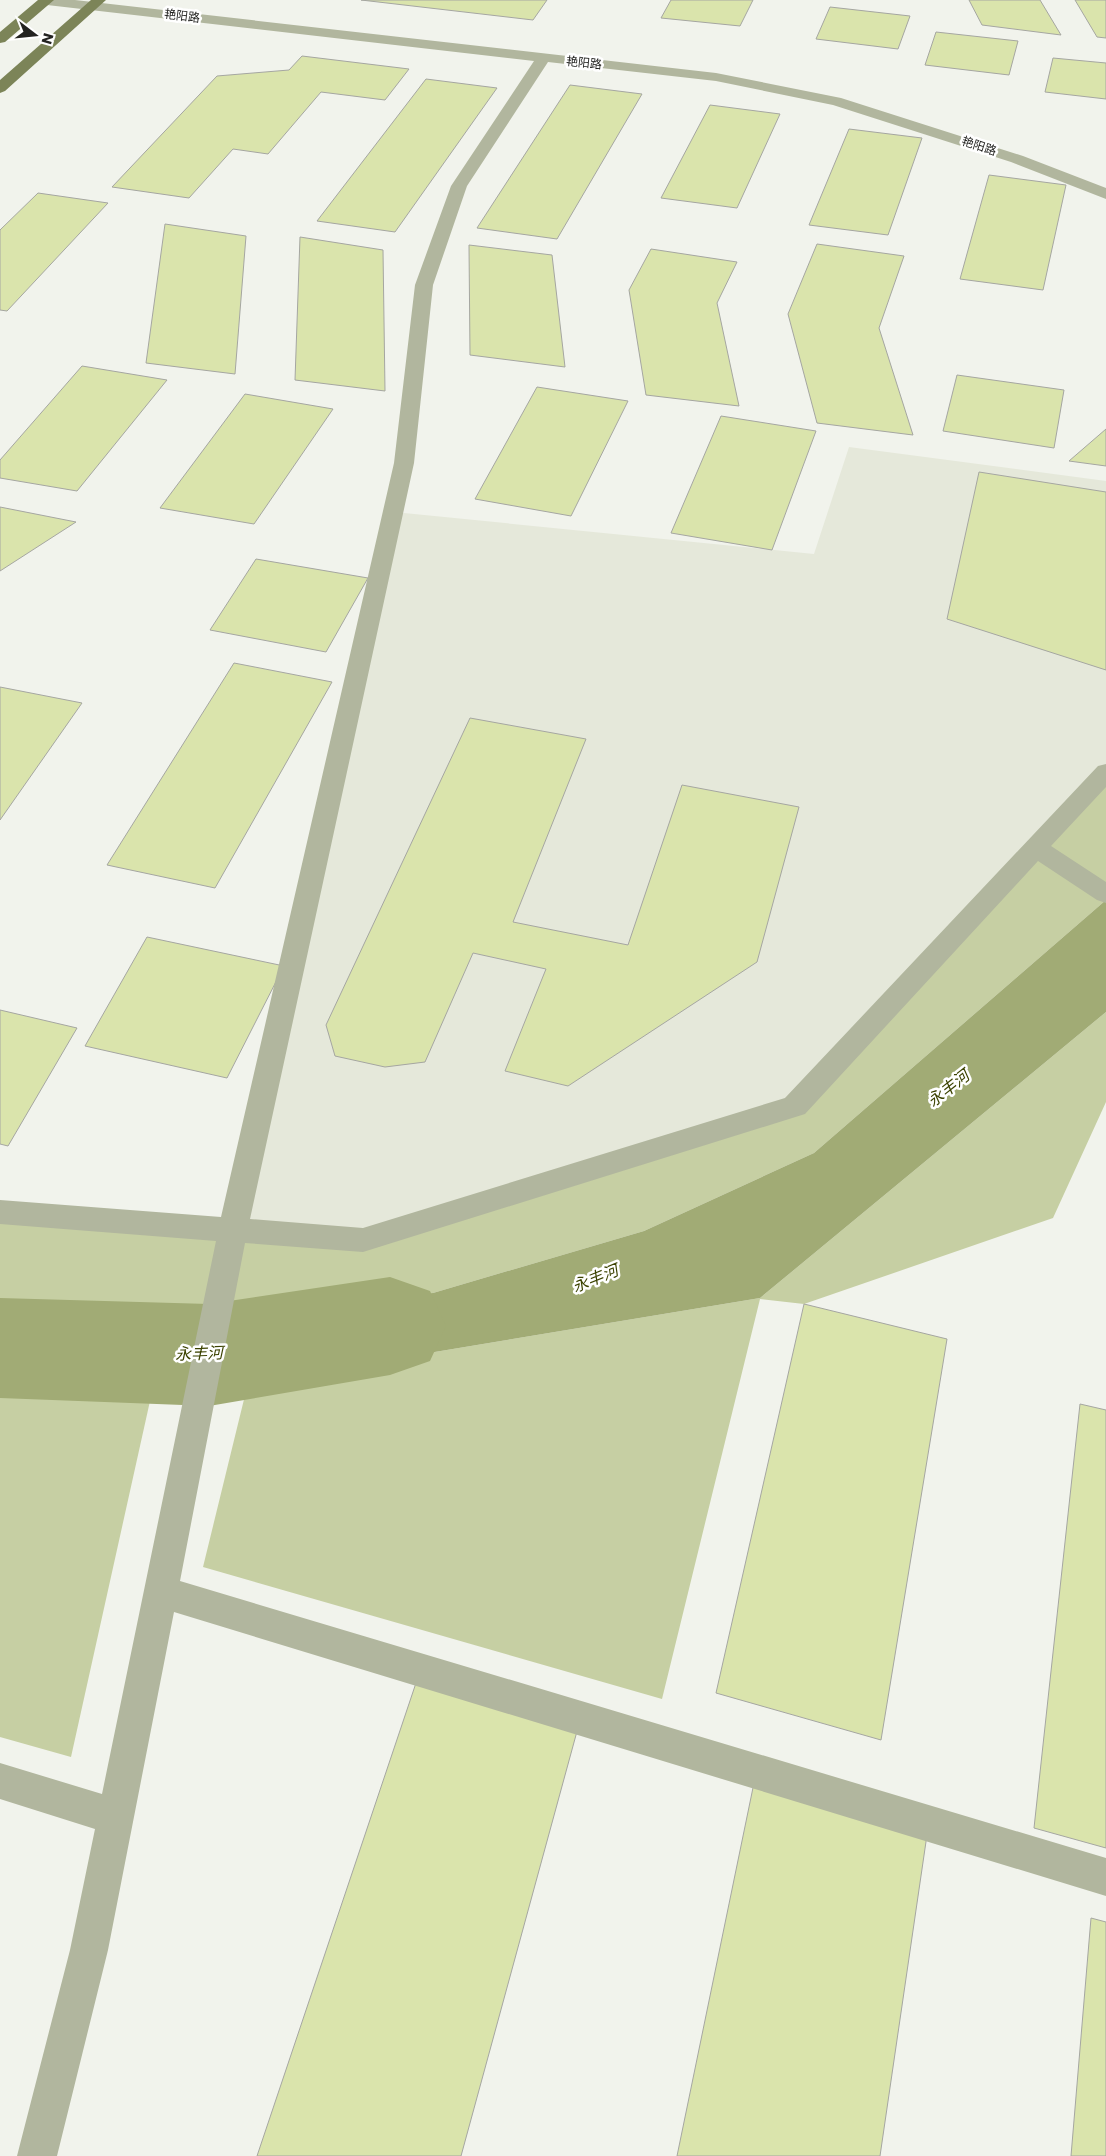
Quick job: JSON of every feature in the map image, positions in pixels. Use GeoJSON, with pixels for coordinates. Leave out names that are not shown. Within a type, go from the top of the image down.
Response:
{"type":"FeatureCollection","features":[{"type":"Feature","properties":{"kind":"main road"},"geometry":{"type":"LineString","coordinates":[[0,39],[45,0]]}},
{"type":"Feature","properties":{"kind":"main road"},"geometry":{"type":"LineString","coordinates":[[0,88],[95,3]]}},
{"type":"Feature","properties":{"kind":"street","name":"艳阳路"},"geometry":{"type":"LineString","coordinates":[[45,0],[95,3],[543,59],[716,77],[836,100],[1017,159],[1106,194]]}},
{"type":"Feature","properties":{"kind":"street"},"geometry":{"type":"LineString","coordinates":[[36,2156],[89,1950],[233,1230],[394,512],[404,463],[424,285],[459,186],[543,59]]}},
{"type":"Feature","properties":{"kind":"street"},"geometry":{"type":"LineString","coordinates":[[0,1212],[363,1240],[795,1106],[1106,772]]}},
{"type":"Feature","properties":{"kind":"street"},"geometry":{"type":"LineString","coordinates":[[1035,847],[1106,894]]}},
{"type":"Feature","properties":{"kind":"street"},"geometry":{"type":"LineString","coordinates":[[161,1592],[1106,1877]]}},
{"type":"Feature","properties":{"kind":"street"},"geometry":{"type":"LineString","coordinates":[[0,1781],[116,1817]]}},
{"type":"Feature","properties":{"kind":"shaded area"},"geometry":{"type":"Polygon","coordinates":[[[849,447],[1106,481],[1106,772],[795,1106],[363,1240],[233,1230],[394,512],[814,554],[849,447]]]}},
{"type":"Feature","properties":{"kind":"shaded area"},"geometry":{"type":"Polygon","coordinates":[[[1106,772],[1106,900],[814,1153],[644,1231],[433,1293],[258,1304],[185,1320],[0,1317],[0,1212],[363,1240],[799,1103],[1106,772]]]}},
{"type":"Feature","properties":{"kind":"shaded area"},"geometry":{"type":"Polygon","coordinates":[[[1106,1012],[1106,1102],[1053,1218],[804,1304],[760,1299],[662,1699],[203,1567],[248,1383],[760,1298],[1106,1012]]]}},
{"type":"Feature","properties":{"kind":"shaded area"},"geometry":{"type":"Polygon","coordinates":[[[0,1386],[150,1401],[71,1757],[0,1737],[0,1386]]]}},
{"type":"Feature","properties":{"kind":"water"},"geometry":{"type":"Polygon","coordinates":[[[1106,900],[1106,1012],[760,1298],[248,1383],[258,1304],[433,1293],[644,1231],[814,1153],[1106,900]]]}},
{"type":"Feature","properties":{"kind":"water"},"geometry":{"type":"Polygon","coordinates":[[[0,1317],[185,1320],[150,1401],[0,1386],[0,1317]]]}},
{"type":"Feature","properties":{"kind":"building"},"geometry":{"type":"Polygon","coordinates":[[[361,0],[547,0],[533,20],[361,0]]]}},
{"type":"Feature","properties":{"kind":"building"},"geometry":{"type":"Polygon","coordinates":[[[671,0],[753,0],[740,26],[661,18],[671,0]]]}},
{"type":"Feature","properties":{"kind":"building"},"geometry":{"type":"Polygon","coordinates":[[[969,0],[1040,0],[1061,35],[982,25],[969,0]]]}},
{"type":"Feature","properties":{"kind":"building"},"geometry":{"type":"Polygon","coordinates":[[[1075,0],[1106,0],[1106,38],[1097,37],[1075,0]]]}},
{"type":"Feature","properties":{"kind":"building"},"geometry":{"type":"Polygon","coordinates":[[[830,7],[910,16],[898,49],[816,39],[830,7]]]}},
{"type":"Feature","properties":{"kind":"building"},"geometry":{"type":"Polygon","coordinates":[[[936,32],[1018,41],[1009,75],[925,65],[936,32]]]}},
{"type":"Feature","properties":{"kind":"building"},"geometry":{"type":"Polygon","coordinates":[[[302,56],[409,69],[385,100],[321,92],[268,154],[233,149],[189,198],[112,187],[217,76],[289,70],[302,56]]]}},
{"type":"Feature","properties":{"kind":"building"},"geometry":{"type":"Polygon","coordinates":[[[1053,58],[1106,63],[1106,99],[1045,92],[1053,58]]]}},
{"type":"Feature","properties":{"kind":"building"},"geometry":{"type":"Polygon","coordinates":[[[426,79],[497,88],[395,232],[317,221],[426,79]]]}},
{"type":"Feature","properties":{"kind":"building"},"geometry":{"type":"Polygon","coordinates":[[[570,85],[642,94],[557,239],[477,228],[570,85]]]}},
{"type":"Feature","properties":{"kind":"building"},"geometry":{"type":"Polygon","coordinates":[[[710,105],[780,114],[737,208],[661,198],[710,105]]]}},
{"type":"Feature","properties":{"kind":"building"},"geometry":{"type":"Polygon","coordinates":[[[849,129],[922,138],[888,235],[809,225],[849,129]]]}},
{"type":"Feature","properties":{"kind":"building"},"geometry":{"type":"Polygon","coordinates":[[[989,175],[1066,185],[1043,290],[960,279],[989,175]]]}},
{"type":"Feature","properties":{"kind":"building"},"geometry":{"type":"Polygon","coordinates":[[[38,193],[108,203],[7,311],[0,310],[0,230],[38,193]]]}},
{"type":"Feature","properties":{"kind":"building"},"geometry":{"type":"Polygon","coordinates":[[[165,224],[246,236],[235,374],[146,363],[165,224]]]}},
{"type":"Feature","properties":{"kind":"building"},"geometry":{"type":"Polygon","coordinates":[[[300,237],[383,250],[385,391],[295,380],[300,237]]]}},
{"type":"Feature","properties":{"kind":"building"},"geometry":{"type":"Polygon","coordinates":[[[817,244],[904,256],[879,328],[913,435],[817,423],[788,314],[817,244]]]}},
{"type":"Feature","properties":{"kind":"building"},"geometry":{"type":"Polygon","coordinates":[[[469,245],[552,255],[565,367],[470,355],[469,245]]]}},
{"type":"Feature","properties":{"kind":"building"},"geometry":{"type":"Polygon","coordinates":[[[651,249],[737,262],[717,303],[739,406],[646,395],[629,290],[651,249]]]}},
{"type":"Feature","properties":{"kind":"building"},"geometry":{"type":"Polygon","coordinates":[[[82,366],[167,380],[77,491],[0,478],[0,460],[82,366]]]}},
{"type":"Feature","properties":{"kind":"building"},"geometry":{"type":"Polygon","coordinates":[[[957,375],[1064,390],[1054,448],[943,431],[957,375]]]}},
{"type":"Feature","properties":{"kind":"building"},"geometry":{"type":"Polygon","coordinates":[[[537,387],[628,401],[571,516],[475,499],[537,387]]]}},
{"type":"Feature","properties":{"kind":"building"},"geometry":{"type":"Polygon","coordinates":[[[245,394],[333,409],[254,524],[160,508],[245,394]]]}},
{"type":"Feature","properties":{"kind":"building"},"geometry":{"type":"Polygon","coordinates":[[[721,416],[816,431],[772,550],[671,533],[721,416]]]}},
{"type":"Feature","properties":{"kind":"building"},"geometry":{"type":"Polygon","coordinates":[[[1106,429],[1106,466],[1069,461],[1106,429]]]}},
{"type":"Feature","properties":{"kind":"building"},"geometry":{"type":"Polygon","coordinates":[[[979,472],[1106,492],[1106,670],[947,619],[979,472]]]}},
{"type":"Feature","properties":{"kind":"building"},"geometry":{"type":"Polygon","coordinates":[[[0,507],[76,522],[0,571],[0,507]]]}},
{"type":"Feature","properties":{"kind":"building"},"geometry":{"type":"Polygon","coordinates":[[[256,559],[368,578],[326,652],[210,630],[256,559]]]}},
{"type":"Feature","properties":{"kind":"building"},"geometry":{"type":"Polygon","coordinates":[[[234,663],[332,682],[215,888],[107,865],[234,663]]]}},
{"type":"Feature","properties":{"kind":"building"},"geometry":{"type":"Polygon","coordinates":[[[0,687],[82,703],[0,820],[0,687]]]}},
{"type":"Feature","properties":{"kind":"building"},"geometry":{"type":"Polygon","coordinates":[[[470,718],[586,739],[513,922],[628,945],[682,785],[799,807],[757,962],[568,1086],[505,1071],[546,969],[473,953],[425,1062],[385,1067],[335,1056],[326,1025],[470,718]]]}},
{"type":"Feature","properties":{"kind":"building"},"geometry":{"type":"Polygon","coordinates":[[[147,937],[284,966],[227,1078],[85,1046],[147,937]]]}},
{"type":"Feature","properties":{"kind":"building"},"geometry":{"type":"Polygon","coordinates":[[[0,1010],[77,1028],[8,1146],[0,1144],[0,1010]]]}},
{"type":"Feature","properties":{"kind":"building"},"geometry":{"type":"Polygon","coordinates":[[[804,1304],[947,1339],[881,1740],[716,1693],[804,1304]]]}},
{"type":"Feature","properties":{"kind":"building"},"geometry":{"type":"Polygon","coordinates":[[[1080,1404],[1106,1410],[1106,1848],[1034,1828],[1080,1404]]]}},
{"type":"Feature","properties":{"kind":"building"},"geometry":{"type":"Polygon","coordinates":[[[418,1677],[579,1724],[461,2156],[257,2156],[418,1677]]]}},
{"type":"Feature","properties":{"kind":"building"},"geometry":{"type":"Polygon","coordinates":[[[755,1778],[928,1828],[880,2156],[677,2156],[755,1778]]]}},
{"type":"Feature","properties":{"kind":"building"},"geometry":{"type":"Polygon","coordinates":[[[1091,1918],[1106,1922],[1106,2156],[1071,2156],[1091,1918]]]}},
{"type":"Feature","properties":{"kind":"waterway","name":"永丰河"},"geometry":{"type":"LineString","coordinates":[[0,1348],[209,1355],[390,1326]]}}]}
